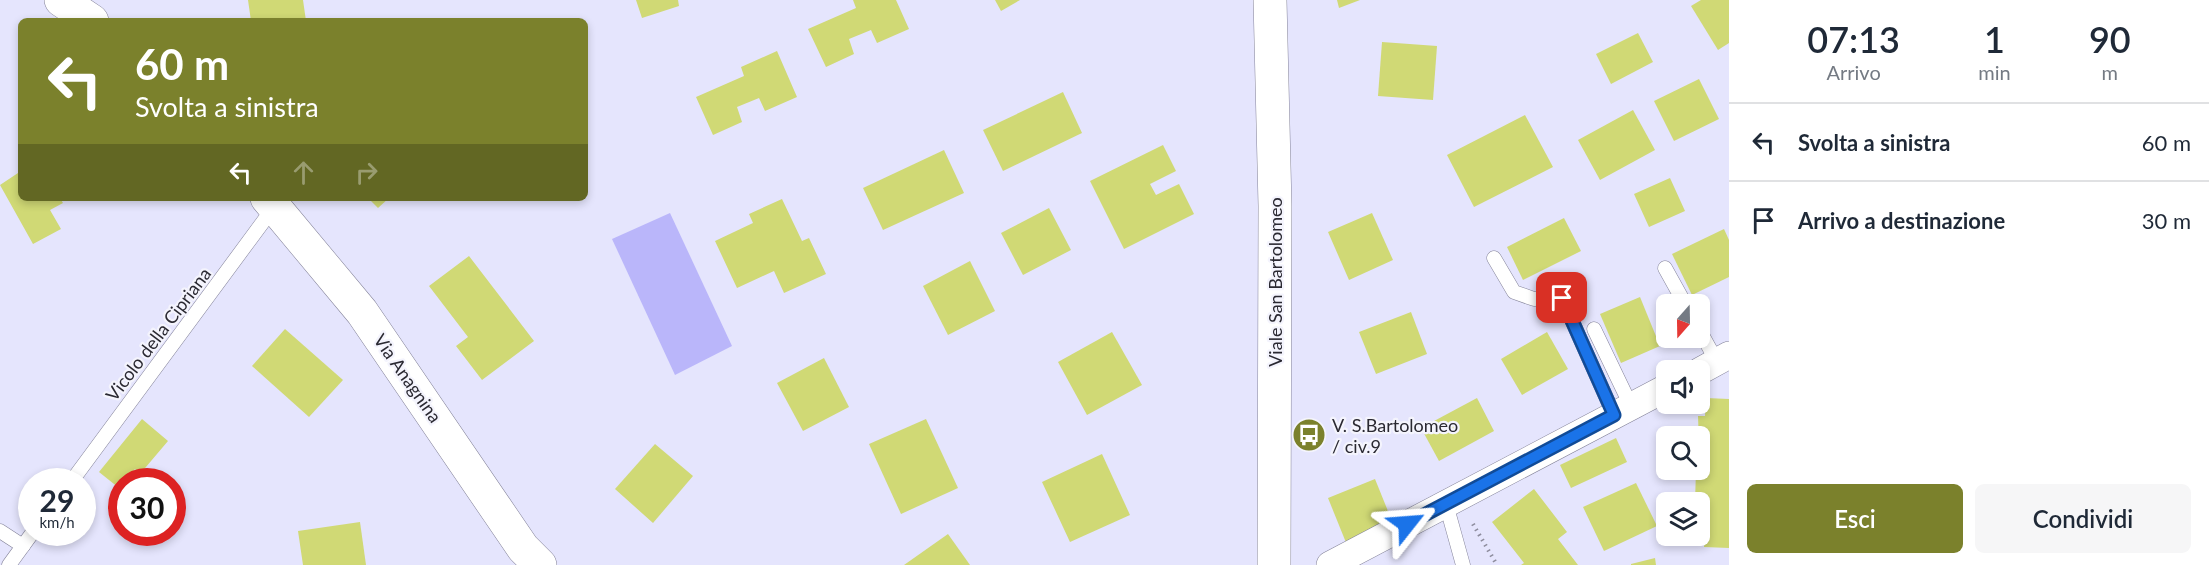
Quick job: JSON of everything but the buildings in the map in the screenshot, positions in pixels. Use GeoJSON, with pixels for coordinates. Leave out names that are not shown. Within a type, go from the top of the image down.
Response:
{"type":"FeatureCollection","features":[{"type":"Feature","properties":{"kind":"main road","name":"Viale San Bartolomeo"},"geometry":{"type":"LineString","coordinates":[[1270,0],[1275,206],[1274,565]]}},
{"type":"Feature","properties":{"kind":"main road","name":"Via Anagnina"},"geometry":{"type":"LineString","coordinates":[[271,202],[362,312],[523,548],[540,565]]}},
{"type":"Feature","properties":{"kind":"street"},"geometry":{"type":"LineString","coordinates":[[1330,565],[1656,393]]}},
{"type":"Feature","properties":{"kind":"lane","name":"Vicolo della Cipriana"},"geometry":{"type":"LineString","coordinates":[[81,468],[271,202]]}},
{"type":"Feature","properties":{"kind":"lane"},"geometry":{"type":"LineString","coordinates":[[1494,258],[1514,292],[1534,299],[1562,298],[1623,411]]}},
{"type":"Feature","properties":{"kind":"lane"},"geometry":{"type":"LineString","coordinates":[[1665,268],[1679,294]]}},
{"type":"Feature","properties":{"kind":"lane"},"geometry":{"type":"LineString","coordinates":[[1594,329],[1623,411]]}},
{"type":"Feature","properties":{"kind":"lane"},"geometry":{"type":"LineString","coordinates":[[1708,348],[1715,363]]}},
{"type":"Feature","properties":{"kind":"lane"},"geometry":{"type":"LineString","coordinates":[[1452,501],[1463,565]]}},
{"type":"Feature","properties":{"kind":"lane"},"geometry":{"type":"LineString","coordinates":[[0,531],[18,543]]}},
{"type":"Feature","properties":{"kind":"lane"},"geometry":{"type":"LineString","coordinates":[[9,565],[23,546]]}},
{"type":"Feature","properties":{"kind":"path"},"geometry":{"type":"LineString","coordinates":[[1452,501],[1497,565]]}},
{"type":"Feature","properties":{"kind":"shaded area"},"geometry":{"type":"Polygon","coordinates":[[[670,213],[732,346],[675,375],[612,239],[670,213]]]}},
{"type":"Feature","properties":{"kind":"place","name":"V. S.Bartolomeo / civ.9"},"geometry":{"type":"Point","coordinates":[1309,435]}},
{"type":"Feature","properties":{"kind":"route"},"geometry":{"type":"LineString","coordinates":[[1407,524],[1614,415],[1562,298]]}}]}
